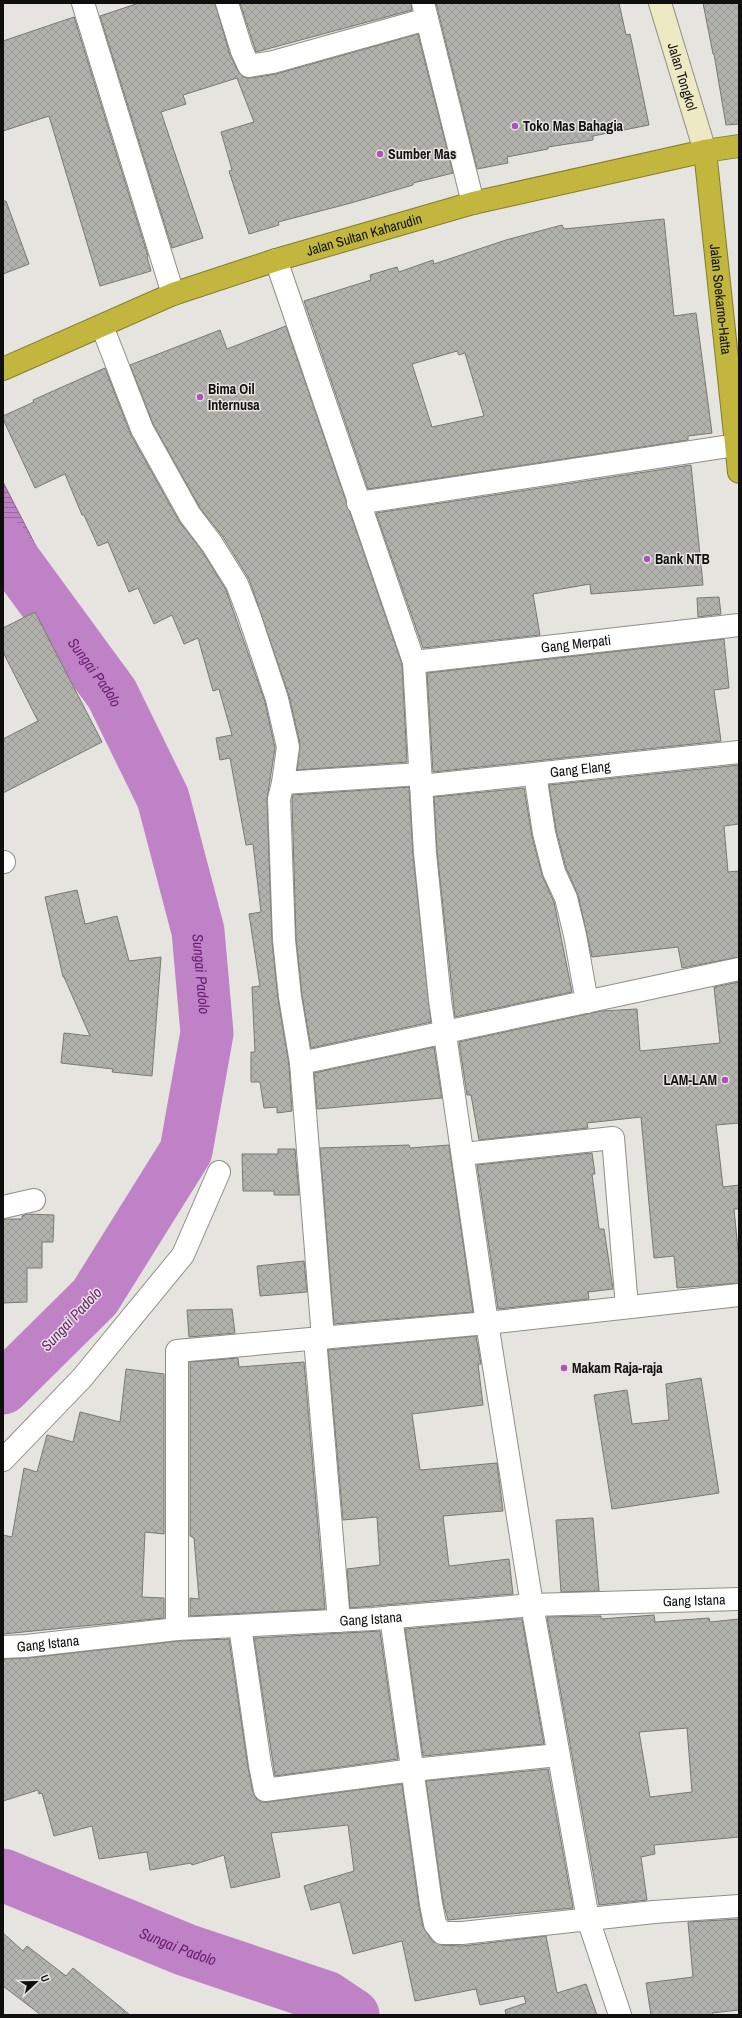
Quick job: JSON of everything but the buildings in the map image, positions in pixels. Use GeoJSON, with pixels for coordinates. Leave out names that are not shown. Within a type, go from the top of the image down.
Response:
{"type":"FeatureCollection","features":[{"type":"Feature","properties":{"kind":"highway","name":"Jalan Sultan Kaharudin"},"geometry":{"type":"LineString","coordinates":[[3,369],[174,294],[276,260],[473,203],[705,151],[739,146]]}},
{"type":"Feature","properties":{"kind":"highway","name":"Jalan Soekarno-Hatta"},"geometry":{"type":"LineString","coordinates":[[705,151],[739,472]]}},
{"type":"Feature","properties":{"kind":"street"},"geometry":{"type":"LineString","coordinates":[[83,3],[174,294]]}},
{"type":"Feature","properties":{"kind":"street"},"geometry":{"type":"LineString","coordinates":[[227,3],[242,51],[249,66],[273,62],[425,11],[473,203]]}},
{"type":"Feature","properties":{"kind":"street","name":"Jalan Tongkol"},"geometry":{"type":"LineString","coordinates":[[660,3],[705,151]]}},
{"type":"Feature","properties":{"kind":"street"},"geometry":{"type":"LineString","coordinates":[[276,260],[358,503],[414,662],[425,853],[440,1000],[488,1323],[532,1605],[588,1919],[620,2015]]}},
{"type":"Feature","properties":{"kind":"street"},"geometry":{"type":"LineString","coordinates":[[102,326],[142,429],[190,515],[212,544],[237,584],[247,609],[277,699],[286,734],[288,747],[283,783],[279,799],[284,940],[290,997],[302,1062],[319,1338],[339,1621]]}},
{"type":"Feature","properties":{"kind":"street"},"geometry":{"type":"LineString","coordinates":[[358,503],[736,445]]}},
{"type":"Feature","properties":{"kind":"street","name":"Gang Merpati"},"geometry":{"type":"LineString","coordinates":[[414,662],[739,625]]}},
{"type":"Feature","properties":{"kind":"street","name":"Gang Elang"},"geometry":{"type":"LineString","coordinates":[[283,783],[421,780],[535,774],[739,752]]}},
{"type":"Feature","properties":{"kind":"street"},"geometry":{"type":"LineString","coordinates":[[535,774],[544,833],[554,872],[566,898],[575,935],[587,1002]]}},
{"type":"Feature","properties":{"kind":"street"},"geometry":{"type":"LineString","coordinates":[[302,1062],[739,969]]}},
{"type":"Feature","properties":{"kind":"street"},"geometry":{"type":"LineString","coordinates":[[463,1154],[613,1138],[627,1307]]}},
{"type":"Feature","properties":{"kind":"street"},"geometry":{"type":"LineString","coordinates":[[3,1460],[82,1378],[183,1255],[219,1172]]}},
{"type":"Feature","properties":{"kind":"street"},"geometry":{"type":"LineString","coordinates":[[3,1207],[34,1200]]}},
{"type":"Feature","properties":{"kind":"street"},"geometry":{"type":"LineString","coordinates":[[177,1629],[177,1351],[488,1323],[739,1295]]}},
{"type":"Feature","properties":{"kind":"street","name":"Gang Istana"},"geometry":{"type":"LineString","coordinates":[[3,1647],[26,1646],[177,1629],[339,1621],[532,1605],[739,1599]]}},
{"type":"Feature","properties":{"kind":"street"},"geometry":{"type":"LineString","coordinates":[[391,1617],[432,1911],[435,1924],[442,1933],[462,1933],[588,1919],[739,1906]]}},
{"type":"Feature","properties":{"kind":"street"},"geometry":{"type":"LineString","coordinates":[[240,1626],[265,1790],[413,1770],[558,1755]]}},
{"type":"Feature","properties":{"kind":"water"},"geometry":{"type":"Polygon","coordinates":[[[3,482],[112,694],[3,569],[3,482]]]}},
{"type":"Feature","properties":{"kind":"waterway","name":"Sungai Padolo"},"geometry":{"type":"LineString","coordinates":[[3,545],[112,694],[163,798],[198,931],[207,1033],[186,1151],[95,1297],[3,1388]]}},
{"type":"Feature","properties":{"kind":"waterway","name":"Sungai Padolo"},"geometry":{"type":"LineString","coordinates":[[3,1875],[186,1950],[326,1997],[353,2015]]}},
{"type":"Feature","properties":{"kind":"place","name":"Toko Mas Bahagia"},"geometry":{"type":"Point","coordinates":[515,126]}},
{"type":"Feature","properties":{"kind":"place","name":"Sumber Mas"},"geometry":{"type":"Point","coordinates":[380,154]}},
{"type":"Feature","properties":{"kind":"place","name":"Bima Oil Internusa"},"geometry":{"type":"Point","coordinates":[200,397]}},
{"type":"Feature","properties":{"kind":"place","name":"Bank NTB"},"geometry":{"type":"Point","coordinates":[647,559]}},
{"type":"Feature","properties":{"kind":"place","name":"LAM-LAM"},"geometry":{"type":"Point","coordinates":[725,1080]}},
{"type":"Feature","properties":{"kind":"place","name":"Makam Raja-raja"},"geometry":{"type":"Point","coordinates":[564,1368]}}]}
